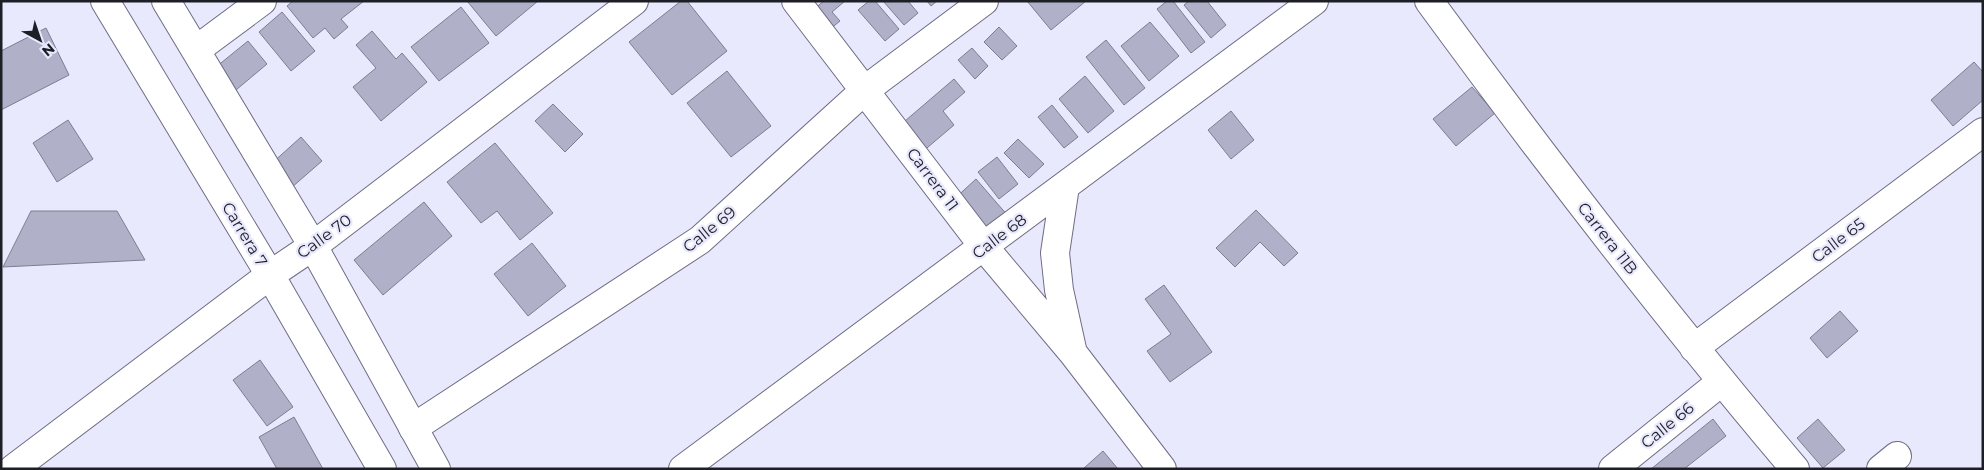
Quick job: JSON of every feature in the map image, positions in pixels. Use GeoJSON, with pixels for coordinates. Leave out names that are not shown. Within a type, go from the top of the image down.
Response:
{"type":"FeatureCollection","features":[{"type":"Feature","properties":{"kind":"street","name":"Carrera 7"},"geometry":{"type":"LineString","coordinates":[[105,1],[270,275],[382,469]]}},
{"type":"Feature","properties":{"kind":"street"},"geometry":{"type":"LineString","coordinates":[[166,1],[312,246],[436,469]]}},
{"type":"Feature","properties":{"kind":"street"},"geometry":{"type":"LineString","coordinates":[[196,50],[262,1]]}},
{"type":"Feature","properties":{"kind":"street","name":"Calle 70"},"geometry":{"type":"LineString","coordinates":[[14,468],[270,275],[312,246],[634,1]]}},
{"type":"Feature","properties":{"kind":"street","name":"Carrera 11"},"geometry":{"type":"LineString","coordinates":[[796,1],[984,247],[1073,353],[1162,469]]}},
{"type":"Feature","properties":{"kind":"street","name":"Calle 69"},"geometry":{"type":"LineString","coordinates":[[413,428],[700,240],[865,90],[984,1]]}},
{"type":"Feature","properties":{"kind":"street","name":"Calle 68"},"geometry":{"type":"LineString","coordinates":[[683,469],[1314,1]]}},
{"type":"Feature","properties":{"kind":"street","name":"Carrera 11B"},"geometry":{"type":"LineString","coordinates":[[1429,1],[1513,116],[1694,348],[1795,469]]}},
{"type":"Feature","properties":{"kind":"street","name":"Calle 65"},"geometry":{"type":"LineString","coordinates":[[1694,348],[1983,132]]}},
{"type":"Feature","properties":{"kind":"street","name":"Carrera 11"},"geometry":{"type":"LineString","coordinates":[[1065,186],[1055,253],[1059,290],[1073,353]]}},
{"type":"Feature","properties":{"kind":"street","name":"Calle 66"},"geometry":{"type":"LineString","coordinates":[[1613,469],[1721,382]]}},
{"type":"Feature","properties":{"kind":"building"},"geometry":{"type":"Polygon","coordinates":[[[293,1],[364,1],[341,19],[348,27],[334,39],[325,28],[313,38],[287,6],[293,1]]]}},
{"type":"Feature","properties":{"kind":"building"},"geometry":{"type":"Polygon","coordinates":[[[467,1],[538,1],[496,36],[467,1]]]}},
{"type":"Feature","properties":{"kind":"building"},"geometry":{"type":"Polygon","coordinates":[[[681,1],[687,1],[727,51],[672,95],[629,42],[681,1]]]}},
{"type":"Feature","properties":{"kind":"building"},"geometry":{"type":"Polygon","coordinates":[[[824,1],[845,1],[832,12],[840,21],[825,33],[809,13],[824,1]]]}},
{"type":"Feature","properties":{"kind":"building"},"geometry":{"type":"Polygon","coordinates":[[[869,1],[875,1],[899,29],[885,41],[858,10],[869,1]]]}},
{"type":"Feature","properties":{"kind":"building"},"geometry":{"type":"Polygon","coordinates":[[[883,1],[908,1],[918,13],[904,25],[883,1]]]}},
{"type":"Feature","properties":{"kind":"building"},"geometry":{"type":"Polygon","coordinates":[[[927,1],[937,1],[931,6],[927,1]]]}},
{"type":"Feature","properties":{"kind":"building"},"geometry":{"type":"Polygon","coordinates":[[[1027,1],[1086,1],[1051,30],[1027,1]]]}},
{"type":"Feature","properties":{"kind":"building"},"geometry":{"type":"Polygon","coordinates":[[[1167,1],[1173,1],[1205,42],[1191,53],[1157,9],[1167,1]]]}},
{"type":"Feature","properties":{"kind":"building"},"geometry":{"type":"Polygon","coordinates":[[[1189,1],[1207,1],[1226,25],[1211,38],[1184,5],[1189,1]]]}},
{"type":"Feature","properties":{"kind":"building"},"geometry":{"type":"Polygon","coordinates":[[[461,7],[489,43],[439,81],[411,47],[461,7]]]}},
{"type":"Feature","properties":{"kind":"building"},"geometry":{"type":"Polygon","coordinates":[[[282,12],[315,51],[291,71],[259,32],[282,12]]]}},
{"type":"Feature","properties":{"kind":"building"},"geometry":{"type":"Polygon","coordinates":[[[1150,22],[1179,56],[1149,81],[1121,46],[1150,22]]]}},
{"type":"Feature","properties":{"kind":"building"},"geometry":{"type":"Polygon","coordinates":[[[999,27],[1017,46],[1002,60],[984,42],[999,27]]]}},
{"type":"Feature","properties":{"kind":"building"},"geometry":{"type":"Polygon","coordinates":[[[46,28],[69,75],[1,110],[1,51],[46,28]]]}},
{"type":"Feature","properties":{"kind":"building"},"geometry":{"type":"Polygon","coordinates":[[[372,31],[396,59],[402,53],[427,82],[381,121],[353,87],[376,68],[356,45],[372,31]]]}},
{"type":"Feature","properties":{"kind":"building"},"geometry":{"type":"Polygon","coordinates":[[[1106,40],[1145,88],[1124,105],[1086,57],[1106,40]]]}},
{"type":"Feature","properties":{"kind":"building"},"geometry":{"type":"Polygon","coordinates":[[[248,41],[267,64],[236,90],[216,67],[248,41]]]}},
{"type":"Feature","properties":{"kind":"building"},"geometry":{"type":"Polygon","coordinates":[[[972,48],[988,66],[975,79],[958,60],[972,48]]]}},
{"type":"Feature","properties":{"kind":"building"},"geometry":{"type":"Polygon","coordinates":[[[1974,62],[1983,72],[1983,100],[1953,126],[1931,100],[1974,62]]]}},
{"type":"Feature","properties":{"kind":"building"},"geometry":{"type":"Polygon","coordinates":[[[727,71],[771,126],[731,157],[687,103],[727,71]]]}},
{"type":"Feature","properties":{"kind":"building"},"geometry":{"type":"Polygon","coordinates":[[[1085,76],[1114,111],[1088,133],[1059,99],[1085,76]]]}},
{"type":"Feature","properties":{"kind":"building"},"geometry":{"type":"Polygon","coordinates":[[[954,79],[965,92],[943,111],[954,125],[921,153],[898,127],[954,79]]]}},
{"type":"Feature","properties":{"kind":"building"},"geometry":{"type":"Polygon","coordinates":[[[1472,87],[1495,113],[1456,146],[1433,119],[1472,87]]]}},
{"type":"Feature","properties":{"kind":"building"},"geometry":{"type":"Polygon","coordinates":[[[553,104],[583,134],[565,152],[535,121],[553,104]]]}},
{"type":"Feature","properties":{"kind":"building"},"geometry":{"type":"Polygon","coordinates":[[[1052,105],[1078,137],[1064,148],[1038,117],[1052,105]]]}},
{"type":"Feature","properties":{"kind":"building"},"geometry":{"type":"Polygon","coordinates":[[[1231,111],[1254,140],[1231,159],[1208,130],[1231,111]]]}},
{"type":"Feature","properties":{"kind":"building"},"geometry":{"type":"Polygon","coordinates":[[[68,120],[93,159],[57,182],[33,143],[68,120]]]}},
{"type":"Feature","properties":{"kind":"building"},"geometry":{"type":"Polygon","coordinates":[[[301,137],[322,161],[291,188],[270,165],[301,137]]]}},
{"type":"Feature","properties":{"kind":"building"},"geometry":{"type":"Polygon","coordinates":[[[1018,139],[1044,164],[1029,178],[1004,153],[1018,139]]]}},
{"type":"Feature","properties":{"kind":"building"},"geometry":{"type":"Polygon","coordinates":[[[495,143],[553,213],[520,240],[497,211],[481,223],[447,182],[495,143]]]}},
{"type":"Feature","properties":{"kind":"building"},"geometry":{"type":"Polygon","coordinates":[[[997,157],[1018,184],[999,199],[978,172],[997,157]]]}},
{"type":"Feature","properties":{"kind":"building"},"geometry":{"type":"Polygon","coordinates":[[[976,179],[1009,217],[984,241],[951,202],[976,179]]]}},
{"type":"Feature","properties":{"kind":"building"},"geometry":{"type":"Polygon","coordinates":[[[424,202],[452,236],[383,295],[354,260],[424,202]]]}},
{"type":"Feature","properties":{"kind":"building"},"geometry":{"type":"Polygon","coordinates":[[[1256,210],[1298,253],[1284,266],[1260,242],[1235,267],[1216,248],[1256,210]]]}},
{"type":"Feature","properties":{"kind":"building"},"geometry":{"type":"Polygon","coordinates":[[[31,211],[117,211],[145,260],[3,267],[31,211]]]}},
{"type":"Feature","properties":{"kind":"building"},"geometry":{"type":"Polygon","coordinates":[[[532,243],[566,286],[528,316],[494,274],[532,243]]]}},
{"type":"Feature","properties":{"kind":"building"},"geometry":{"type":"Polygon","coordinates":[[[1164,285],[1212,352],[1170,382],[1147,351],[1171,334],[1145,299],[1164,285]]]}},
{"type":"Feature","properties":{"kind":"building"},"geometry":{"type":"Polygon","coordinates":[[[1840,311],[1858,331],[1827,358],[1810,338],[1840,311]]]}},
{"type":"Feature","properties":{"kind":"building"},"geometry":{"type":"Polygon","coordinates":[[[260,360],[293,407],[267,426],[233,380],[260,360]]]}},
{"type":"Feature","properties":{"kind":"building"},"geometry":{"type":"Polygon","coordinates":[[[294,417],[323,469],[277,469],[259,437],[294,417]]]}},
{"type":"Feature","properties":{"kind":"building"},"geometry":{"type":"Polygon","coordinates":[[[1713,419],[1726,436],[1684,469],[1651,469],[1713,419]]]}},
{"type":"Feature","properties":{"kind":"building"},"geometry":{"type":"Polygon","coordinates":[[[1818,419],[1845,450],[1823,468],[1797,438],[1818,419]]]}},
{"type":"Feature","properties":{"kind":"building"},"geometry":{"type":"Polygon","coordinates":[[[1103,451],[1118,469],[1083,469],[1103,451]]]}}]}
